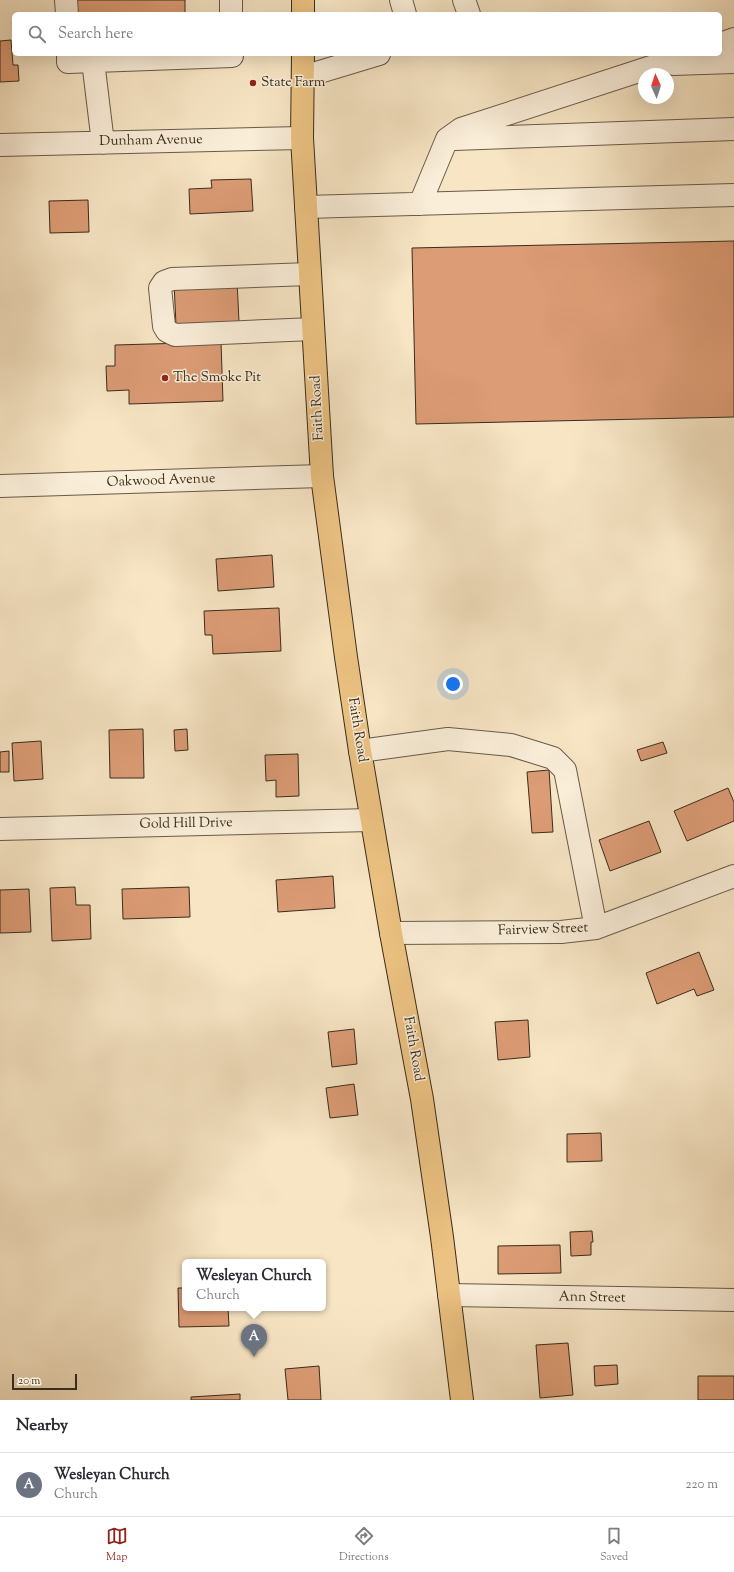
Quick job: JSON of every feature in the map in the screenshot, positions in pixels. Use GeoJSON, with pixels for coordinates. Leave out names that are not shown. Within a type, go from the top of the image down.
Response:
{"type":"FeatureCollection","features":[{"type":"Feature","properties":{"kind":"main road"},"geometry":{"type":"LineString","coordinates":[[303,0],[303,12]]}},
{"type":"Feature","properties":{"kind":"main road","name":"Faith Road"},"geometry":{"type":"LineString","coordinates":[[303,56],[302,138],[322,476],[346,657],[371,820],[422,1099],[450,1295],[462,1400]]}},
{"type":"Feature","properties":{"kind":"street"},"geometry":{"type":"LineString","coordinates":[[66,0],[67,12]]}},
{"type":"Feature","properties":{"kind":"street"},"geometry":{"type":"LineString","coordinates":[[231,0],[231,12]]}},
{"type":"Feature","properties":{"kind":"street"},"geometry":{"type":"LineString","coordinates":[[401,0],[404,12]]}},
{"type":"Feature","properties":{"kind":"street"},"geometry":{"type":"LineString","coordinates":[[464,0],[467,12]]}},
{"type":"Feature","properties":{"kind":"street"},"geometry":{"type":"LineString","coordinates":[[722,43],[734,39]]}},
{"type":"Feature","properties":{"kind":"street"},"geometry":{"type":"LineString","coordinates":[[68,56],[68,62],[146,56],[232,56]]}},
{"type":"Feature","properties":{"kind":"street"},"geometry":{"type":"LineString","coordinates":[[302,77],[372,56]]}},
{"type":"Feature","properties":{"kind":"street"},"geometry":{"type":"LineString","coordinates":[[420,204],[447,139],[462,129],[685,56]]}},
{"type":"Feature","properties":{"kind":"street"},"geometry":{"type":"LineString","coordinates":[[93,61],[103,143]]}},
{"type":"Feature","properties":{"kind":"street"},"geometry":{"type":"LineString","coordinates":[[662,64],[734,62]]}},
{"type":"Feature","properties":{"kind":"street"},"geometry":{"type":"LineString","coordinates":[[447,139],[734,128]]}},
{"type":"Feature","properties":{"kind":"street","name":"Dunham Avenue"},"geometry":{"type":"LineString","coordinates":[[0,145],[302,138]]}},
{"type":"Feature","properties":{"kind":"street"},"geometry":{"type":"LineString","coordinates":[[306,207],[734,195]]}},
{"type":"Feature","properties":{"kind":"street"},"geometry":{"type":"LineString","coordinates":[[310,274],[172,280],[164,282],[160,288],[164,326],[167,331],[175,335],[313,329]]}},
{"type":"Feature","properties":{"kind":"street","name":"Oakwood Avenue"},"geometry":{"type":"LineString","coordinates":[[0,486],[322,476]]}},
{"type":"Feature","properties":{"kind":"street"},"geometry":{"type":"LineString","coordinates":[[360,751],[448,739],[511,745],[553,758],[565,770],[596,928]]}},
{"type":"Feature","properties":{"kind":"street","name":"Gold Hill Drive"},"geometry":{"type":"LineString","coordinates":[[0,829],[371,820]]}},
{"type":"Feature","properties":{"kind":"street","name":"Fairview Street"},"geometry":{"type":"LineString","coordinates":[[391,933],[561,932],[596,928],[734,876]]}},
{"type":"Feature","properties":{"kind":"street","name":"Ann Street"},"geometry":{"type":"LineString","coordinates":[[450,1295],[734,1300]]}},
{"type":"Feature","properties":{"kind":"building"},"geometry":{"type":"Polygon","coordinates":[[[71,0],[185,0],[185,12],[71,12],[71,0]]]}},
{"type":"Feature","properties":{"kind":"building"},"geometry":{"type":"Polygon","coordinates":[[[11,40],[13,65],[18,65],[19,81],[0,82],[0,41],[11,40]]]}},
{"type":"Feature","properties":{"kind":"building"},"geometry":{"type":"Polygon","coordinates":[[[251,179],[253,211],[190,214],[189,189],[212,188],[211,180],[251,179]]]}},
{"type":"Feature","properties":{"kind":"building"},"geometry":{"type":"Polygon","coordinates":[[[88,200],[89,232],[50,233],[49,201],[88,200]]]}},
{"type":"Feature","properties":{"kind":"building"},"geometry":{"type":"Polygon","coordinates":[[[734,241],[734,417],[416,424],[412,248],[734,241]]]}},
{"type":"Feature","properties":{"kind":"building"},"geometry":{"type":"Polygon","coordinates":[[[237,280],[239,322],[176,325],[174,283],[237,280]]]}},
{"type":"Feature","properties":{"kind":"building","name":"The Smoke Pit"},"geometry":{"type":"Polygon","coordinates":[[[221,342],[223,401],[129,404],[129,390],[107,391],[106,366],[115,366],[115,345],[221,342]]]}},
{"type":"Feature","properties":{"kind":"building"},"geometry":{"type":"Polygon","coordinates":[[[272,555],[274,587],[218,591],[216,559],[272,555]]]}},
{"type":"Feature","properties":{"kind":"building"},"geometry":{"type":"Polygon","coordinates":[[[279,608],[281,651],[213,654],[212,635],[205,635],[204,611],[279,608]]]}},
{"type":"Feature","properties":{"kind":"building"},"geometry":{"type":"Polygon","coordinates":[[[143,729],[144,778],[110,778],[109,730],[143,729]]]}},
{"type":"Feature","properties":{"kind":"building"},"geometry":{"type":"Polygon","coordinates":[[[187,729],[188,750],[175,751],[174,730],[187,729]]]}},
{"type":"Feature","properties":{"kind":"building"},"geometry":{"type":"Polygon","coordinates":[[[41,741],[43,779],[14,781],[12,743],[41,741]]]}},
{"type":"Feature","properties":{"kind":"building"},"geometry":{"type":"Polygon","coordinates":[[[663,742],[667,753],[641,761],[637,750],[663,742]]]}},
{"type":"Feature","properties":{"kind":"building"},"geometry":{"type":"Polygon","coordinates":[[[9,751],[9,772],[0,772],[0,752],[9,751]]]}},
{"type":"Feature","properties":{"kind":"building"},"geometry":{"type":"Polygon","coordinates":[[[298,754],[299,796],[276,797],[276,780],[266,781],[265,755],[298,754]]]}},
{"type":"Feature","properties":{"kind":"building"},"geometry":{"type":"Polygon","coordinates":[[[549,770],[553,832],[532,833],[527,772],[549,770]]]}},
{"type":"Feature","properties":{"kind":"building"},"geometry":{"type":"Polygon","coordinates":[[[728,788],[734,802],[734,821],[687,841],[674,811],[728,788]]]}},
{"type":"Feature","properties":{"kind":"building"},"geometry":{"type":"Polygon","coordinates":[[[649,821],[661,852],[610,871],[599,840],[649,821]]]}},
{"type":"Feature","properties":{"kind":"building"},"geometry":{"type":"Polygon","coordinates":[[[333,876],[335,908],[278,912],[276,880],[333,876]]]}},
{"type":"Feature","properties":{"kind":"building"},"geometry":{"type":"Polygon","coordinates":[[[75,887],[76,905],[90,905],[91,939],[52,941],[50,888],[75,887]]]}},
{"type":"Feature","properties":{"kind":"building"},"geometry":{"type":"Polygon","coordinates":[[[189,887],[190,917],[123,919],[122,889],[189,887]]]}},
{"type":"Feature","properties":{"kind":"building"},"geometry":{"type":"Polygon","coordinates":[[[29,889],[31,932],[0,933],[0,890],[29,889]]]}},
{"type":"Feature","properties":{"kind":"building"},"geometry":{"type":"Polygon","coordinates":[[[699,952],[714,990],[697,996],[694,989],[657,1004],[646,973],[699,952]]]}},
{"type":"Feature","properties":{"kind":"building"},"geometry":{"type":"Polygon","coordinates":[[[528,1020],[530,1057],[498,1060],[495,1022],[528,1020]]]}},
{"type":"Feature","properties":{"kind":"building"},"geometry":{"type":"Polygon","coordinates":[[[354,1029],[357,1064],[332,1067],[328,1032],[354,1029]]]}},
{"type":"Feature","properties":{"kind":"building"},"geometry":{"type":"Polygon","coordinates":[[[354,1084],[358,1115],[330,1118],[326,1088],[354,1084]]]}},
{"type":"Feature","properties":{"kind":"building"},"geometry":{"type":"Polygon","coordinates":[[[601,1133],[602,1161],[567,1162],[567,1134],[601,1133]]]}},
{"type":"Feature","properties":{"kind":"building"},"geometry":{"type":"Polygon","coordinates":[[[592,1231],[593,1242],[591,1242],[591,1255],[571,1256],[570,1232],[592,1231]]]}},
{"type":"Feature","properties":{"kind":"building"},"geometry":{"type":"Polygon","coordinates":[[[560,1245],[561,1273],[498,1274],[498,1246],[560,1245]]]}},
{"type":"Feature","properties":{"kind":"building"},"geometry":{"type":"Polygon","coordinates":[[[178,1288],[182,1288],[182,1311],[228,1311],[229,1326],[179,1327],[178,1288]]]}},
{"type":"Feature","properties":{"kind":"building"},"geometry":{"type":"Polygon","coordinates":[[[568,1343],[573,1395],[540,1398],[536,1345],[568,1343]]]}},
{"type":"Feature","properties":{"kind":"building"},"geometry":{"type":"Polygon","coordinates":[[[617,1365],[618,1384],[595,1386],[594,1366],[617,1365]]]}},
{"type":"Feature","properties":{"kind":"building"},"geometry":{"type":"Polygon","coordinates":[[[319,1366],[321,1400],[288,1400],[285,1369],[319,1366]]]}},
{"type":"Feature","properties":{"kind":"building"},"geometry":{"type":"Polygon","coordinates":[[[698,1376],[734,1376],[734,1400],[698,1400],[698,1376]]]}},
{"type":"Feature","properties":{"kind":"building"},"geometry":{"type":"Polygon","coordinates":[[[240,1394],[240,1400],[191,1400],[191,1397],[240,1394]]]}},
{"type":"Feature","properties":{"kind":"place","name":"State Farm"},"geometry":{"type":"Point","coordinates":[253,83]}},
{"type":"Feature","properties":{"kind":"place","name":"The Smoke Pit"},"geometry":{"type":"Point","coordinates":[165,378]}},
{"type":"Feature","properties":{"kind":"place","name":"Wesleyan Church"},"geometry":{"type":"Point","coordinates":[254,1357]}}]}
